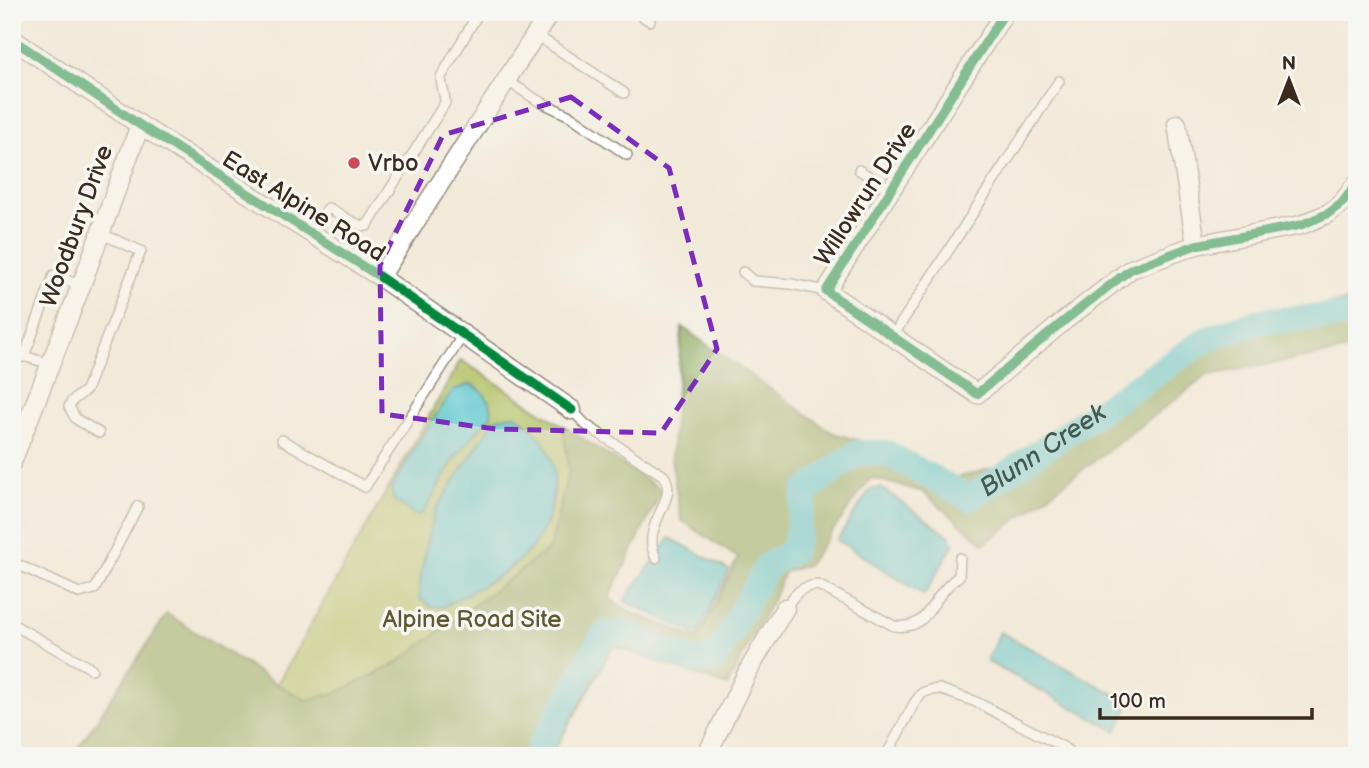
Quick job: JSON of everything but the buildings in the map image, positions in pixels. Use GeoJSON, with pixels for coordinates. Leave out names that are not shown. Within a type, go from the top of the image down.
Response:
{"type":"FeatureCollection","features":[{"type":"Feature","properties":{"kind":"street","name":"Willowrun Drive"},"geometry":{"type":"LineString","coordinates":[[1005,12],[826,292],[977,394],[1130,269],[1196,245],[1301,225],[1329,214],[1342,203],[1357,183]]}},
{"type":"Feature","properties":{"kind":"street"},"geometry":{"type":"LineString","coordinates":[[380,277],[543,24]]}},
{"type":"Feature","properties":{"kind":"street","name":"East Alpine Road"},"geometry":{"type":"LineString","coordinates":[[12,39],[140,125],[380,277],[572,410]]}},
{"type":"Feature","properties":{"kind":"street"},"geometry":{"type":"LineString","coordinates":[[1177,124],[1196,245]]}},
{"type":"Feature","properties":{"kind":"street","name":"Woodbury Drive"},"geometry":{"type":"LineString","coordinates":[[12,462],[18,435],[51,364],[140,125]]}},
{"type":"Feature","properties":{"kind":"street"},"geometry":{"type":"LineString","coordinates":[[706,756],[748,671],[785,608]]}},
{"type":"Feature","properties":{"kind":"lane"},"geometry":{"type":"LineString","coordinates":[[311,233],[328,208],[360,226],[368,226],[445,103],[445,94],[440,86],[441,77],[478,12]]}},
{"type":"Feature","properties":{"kind":"lane"},"geometry":{"type":"LineString","coordinates":[[522,12],[543,24],[624,93]]}},
{"type":"Feature","properties":{"kind":"lane"},"geometry":{"type":"LineString","coordinates":[[635,12],[650,22]]}},
{"type":"Feature","properties":{"kind":"lane"},"geometry":{"type":"LineString","coordinates":[[506,80],[537,100],[572,117],[627,155]]}},
{"type":"Feature","properties":{"kind":"lane"},"geometry":{"type":"LineString","coordinates":[[892,337],[1059,81]]}},
{"type":"Feature","properties":{"kind":"lane"},"geometry":{"type":"LineString","coordinates":[[859,170],[891,190]]}},
{"type":"Feature","properties":{"kind":"lane"},"geometry":{"type":"LineString","coordinates":[[99,433],[76,419],[69,407],[72,401],[86,390],[141,251],[100,233]]}},
{"type":"Feature","properties":{"kind":"lane"},"geometry":{"type":"LineString","coordinates":[[743,272],[753,281],[791,284],[826,292]]}},
{"type":"Feature","properties":{"kind":"lane"},"geometry":{"type":"LineString","coordinates":[[24,357],[54,275],[81,286]]}},
{"type":"Feature","properties":{"kind":"lane"},"geometry":{"type":"LineString","coordinates":[[282,440],[365,487],[463,335]]}},
{"type":"Feature","properties":{"kind":"lane"},"geometry":{"type":"LineString","coordinates":[[12,353],[51,364]]}},
{"type":"Feature","properties":{"kind":"lane","name":"East Alpine Road"},"geometry":{"type":"LineString","coordinates":[[572,410],[586,425],[664,476],[668,493],[653,527],[651,543],[656,558]]}},
{"type":"Feature","properties":{"kind":"lane"},"geometry":{"type":"LineString","coordinates":[[12,562],[79,593],[95,589],[138,506]]}},
{"type":"Feature","properties":{"kind":"lane"},"geometry":{"type":"LineString","coordinates":[[785,608],[804,587],[818,585],[894,626],[904,627],[917,623],[926,616],[945,588],[959,576],[960,558]]}},
{"type":"Feature","properties":{"kind":"lane"},"geometry":{"type":"LineString","coordinates":[[12,624],[92,669]]}},
{"type":"Feature","properties":{"kind":"lane"},"geometry":{"type":"LineString","coordinates":[[886,756],[922,693],[939,689],[974,701],[1063,747],[1074,756]]}},
{"type":"Feature","properties":{"kind":"highlighted area"},"geometry":{"type":"Polygon","coordinates":[[[571,97],[669,168],[717,349],[661,433],[496,429],[382,414],[380,265],[443,135],[571,97]]]}},
{"type":"Feature","properties":{"kind":"green space"},"geometry":{"type":"Polygon","coordinates":[[[1357,300],[1357,349],[1208,375],[984,544],[923,492],[871,478],[808,565],[784,572],[727,686],[614,646],[551,756],[73,756],[167,614],[276,684],[306,700],[338,692],[396,664],[550,548],[569,470],[563,426],[662,490],[609,598],[632,613],[698,638],[738,558],[681,520],[671,458],[682,327],[833,433],[893,450],[948,480],[1000,466],[1194,341],[1260,315],[1357,300]]]}},
{"type":"Feature","properties":{"kind":"green space","name":"Alpine Road Site"},"geometry":{"type":"Polygon","coordinates":[[[461,360],[662,490],[608,598],[551,756],[73,756],[167,614],[277,684],[461,360]]]}},
{"type":"Feature","properties":{"kind":"water"},"geometry":{"type":"Polygon","coordinates":[[[471,384],[486,397],[491,406],[491,416],[456,456],[423,513],[415,515],[393,500],[391,489],[453,390],[471,384]]]}},
{"type":"Feature","properties":{"kind":"water"},"geometry":{"type":"Polygon","coordinates":[[[516,415],[543,441],[550,454],[553,498],[544,527],[528,552],[511,567],[442,607],[432,607],[420,599],[419,590],[427,540],[436,509],[495,419],[516,415]]]}},
{"type":"Feature","properties":{"kind":"water"},"geometry":{"type":"Polygon","coordinates":[[[881,488],[950,536],[954,544],[924,595],[837,540],[870,490],[881,488]]]}},
{"type":"Feature","properties":{"kind":"water"},"geometry":{"type":"Polygon","coordinates":[[[670,538],[729,570],[697,634],[624,601],[670,538]]]}},
{"type":"Feature","properties":{"kind":"water"},"geometry":{"type":"Polygon","coordinates":[[[1000,632],[1131,703],[1116,731],[986,661],[1000,632]]]}},
{"type":"Feature","properties":{"kind":"waterway","name":"Blunn Creek"},"geometry":{"type":"LineString","coordinates":[[535,756],[604,634],[623,632],[693,661],[715,659],[767,566],[792,552],[806,491],[857,453],[886,453],[970,498],[1207,339],[1260,321],[1357,315]]}},
{"type":"Feature","properties":{"kind":"cycle path"},"geometry":{"type":"LineString","coordinates":[[1005,12],[826,291],[977,394],[1131,269],[1196,245],[1301,225],[1329,213],[1342,203],[1357,183]]}},
{"type":"Feature","properties":{"kind":"cycle path"},"geometry":{"type":"LineString","coordinates":[[12,39],[140,125],[380,277],[572,410]]}},
{"type":"Feature","properties":{"kind":"place","name":"Vrbo"},"geometry":{"type":"Point","coordinates":[354,163]}}]}
